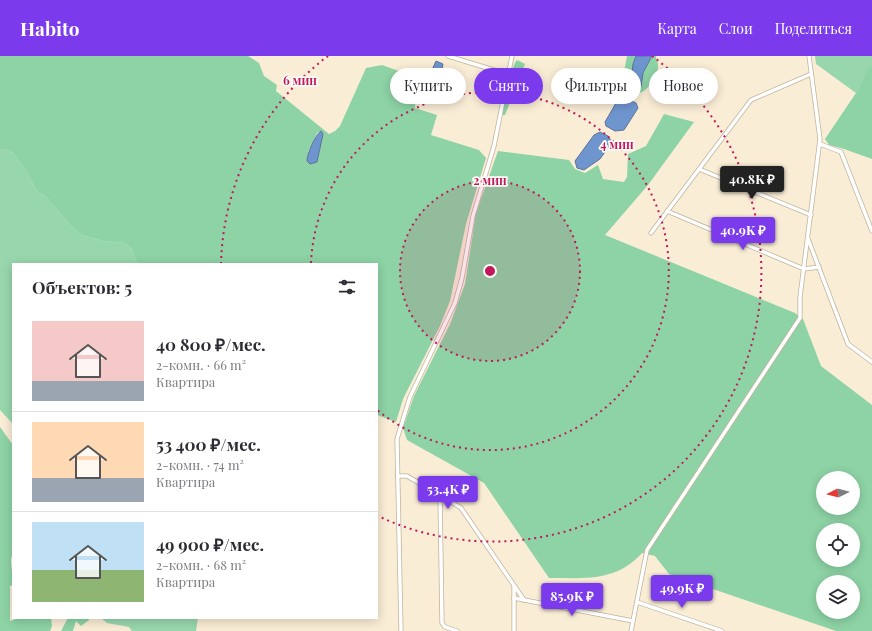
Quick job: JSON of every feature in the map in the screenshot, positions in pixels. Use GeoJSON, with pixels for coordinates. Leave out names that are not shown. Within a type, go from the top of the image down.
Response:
{"type":"FeatureCollection","features":[{"type":"Feature","properties":{"kind":"street"},"geometry":{"type":"LineString","coordinates":[[448,56],[487,68]]}},
{"type":"Feature","properties":{"kind":"street"},"geometry":{"type":"LineString","coordinates":[[509,68],[512,56]]}},
{"type":"Feature","properties":{"kind":"street"},"geometry":{"type":"LineString","coordinates":[[631,631],[644,558],[648,547],[687,492],[766,368],[800,318],[800,297],[820,144],[809,56]]}},
{"type":"Feature","properties":{"kind":"street"},"geometry":{"type":"LineString","coordinates":[[651,233],[751,100],[811,74]]}},
{"type":"Feature","properties":{"kind":"street"},"geometry":{"type":"LineString","coordinates":[[401,631],[398,476],[396,450],[400,426],[420,372],[455,303],[462,278],[473,216],[494,146],[502,104]]}},
{"type":"Feature","properties":{"kind":"street"},"geometry":{"type":"LineString","coordinates":[[820,144],[841,152],[872,231]]}},
{"type":"Feature","properties":{"kind":"street"},"geometry":{"type":"LineString","coordinates":[[699,170],[811,215]]}},
{"type":"Feature","properties":{"kind":"street"},"geometry":{"type":"LineString","coordinates":[[667,211],[804,269],[819,267]]}},
{"type":"Feature","properties":{"kind":"street"},"geometry":{"type":"LineString","coordinates":[[808,238],[848,344],[872,362]]}},
{"type":"Feature","properties":{"kind":"street"},"geometry":{"type":"LineString","coordinates":[[398,476],[407,476],[460,508],[524,600]]}},
{"type":"Feature","properties":{"kind":"street"},"geometry":{"type":"LineString","coordinates":[[440,495],[442,624],[445,627],[457,631]]}},
{"type":"Feature","properties":{"kind":"street"},"geometry":{"type":"LineString","coordinates":[[514,585],[514,631]]}},
{"type":"Feature","properties":{"kind":"street"},"geometry":{"type":"LineString","coordinates":[[514,598],[633,621]]}},
{"type":"Feature","properties":{"kind":"street"},"geometry":{"type":"LineString","coordinates":[[637,602],[722,631]]}},
{"type":"Feature","properties":{"kind":"green space"},"geometry":{"type":"Polygon","coordinates":[[[0,56],[248,56],[259,63],[264,76],[277,85],[276,91],[329,134],[340,126],[366,68],[382,65],[390,68],[390,104],[415,104],[415,108],[437,115],[431,135],[479,150],[486,158],[466,224],[450,301],[440,326],[403,399],[396,422],[378,415],[378,263],[137,263],[132,249],[125,243],[104,241],[81,235],[72,227],[46,197],[37,191],[26,171],[13,153],[5,149],[0,151],[0,56]],[[321,131],[317,133],[308,152],[319,154],[321,131]]]}},
{"type":"Feature","properties":{"kind":"green space"},"geometry":{"type":"Polygon","coordinates":[[[627,56],[636,56],[633,68],[625,68],[627,56]]]}},
{"type":"Feature","properties":{"kind":"green space"},"geometry":{"type":"Polygon","coordinates":[[[652,56],[656,56],[658,68],[649,68],[649,86],[641,92],[643,73],[652,56]]]}},
{"type":"Feature","properties":{"kind":"green space"},"geometry":{"type":"Polygon","coordinates":[[[815,56],[872,56],[872,67],[869,68],[856,93],[816,64],[815,56]]]}},
{"type":"Feature","properties":{"kind":"green space"},"geometry":{"type":"Polygon","coordinates":[[[517,60],[525,64],[523,68],[513,68],[517,60]]]}},
{"type":"Feature","properties":{"kind":"green space"},"geometry":{"type":"Polygon","coordinates":[[[869,67],[872,67],[872,159],[829,145],[825,139],[856,93],[869,67]]]}},
{"type":"Feature","properties":{"kind":"green space"},"geometry":{"type":"Polygon","coordinates":[[[504,104],[509,104],[505,115],[503,115],[502,111],[504,104]]]}},
{"type":"Feature","properties":{"kind":"green space"},"geometry":{"type":"Polygon","coordinates":[[[664,114],[694,122],[648,185],[605,235],[795,313],[803,319],[821,366],[872,405],[872,631],[836,631],[669,574],[655,556],[642,553],[622,569],[611,574],[587,578],[549,578],[484,483],[407,440],[403,428],[414,396],[450,324],[465,284],[476,213],[498,151],[569,160],[575,169],[585,173],[598,165],[603,179],[624,182],[627,177],[628,154],[646,146],[664,114]]]}},
{"type":"Feature","properties":{"kind":"green space"},"geometry":{"type":"Polygon","coordinates":[[[5,149],[13,153],[26,171],[37,191],[46,197],[72,227],[81,235],[104,241],[125,243],[132,249],[137,263],[12,263],[12,423],[0,410],[0,151],[5,149]]]}},
{"type":"Feature","properties":{"kind":"green space"},"geometry":{"type":"Polygon","coordinates":[[[0,427],[12,444],[12,585],[10,586],[10,621],[15,619],[51,619],[52,626],[50,631],[0,631],[0,427]]]}},
{"type":"Feature","properties":{"kind":"green space"},"geometry":{"type":"Polygon","coordinates":[[[67,619],[89,619],[81,626],[76,621],[73,631],[61,631],[67,619]]]}},
{"type":"Feature","properties":{"kind":"green space"},"geometry":{"type":"Polygon","coordinates":[[[102,619],[198,619],[196,631],[132,631],[129,627],[107,623],[102,619]]]}},
{"type":"Feature","properties":{"kind":"water"},"geometry":{"type":"Polygon","coordinates":[[[636,56],[652,56],[643,73],[641,87],[641,68],[633,68],[636,56]]]}},
{"type":"Feature","properties":{"kind":"water"},"geometry":{"type":"Polygon","coordinates":[[[436,61],[443,64],[442,68],[433,68],[436,61]]]}},
{"type":"Feature","properties":{"kind":"water"},"geometry":{"type":"Polygon","coordinates":[[[615,104],[636,104],[638,108],[624,130],[615,131],[606,126],[605,122],[615,104]]]}},
{"type":"Feature","properties":{"kind":"water"},"geometry":{"type":"Polygon","coordinates":[[[321,131],[323,134],[317,162],[310,164],[307,161],[308,154],[314,140],[321,131]]]}},
{"type":"Feature","properties":{"kind":"water"},"geometry":{"type":"Polygon","coordinates":[[[600,132],[608,136],[612,142],[600,159],[584,170],[577,168],[575,161],[594,135],[600,132]]]}}]}
